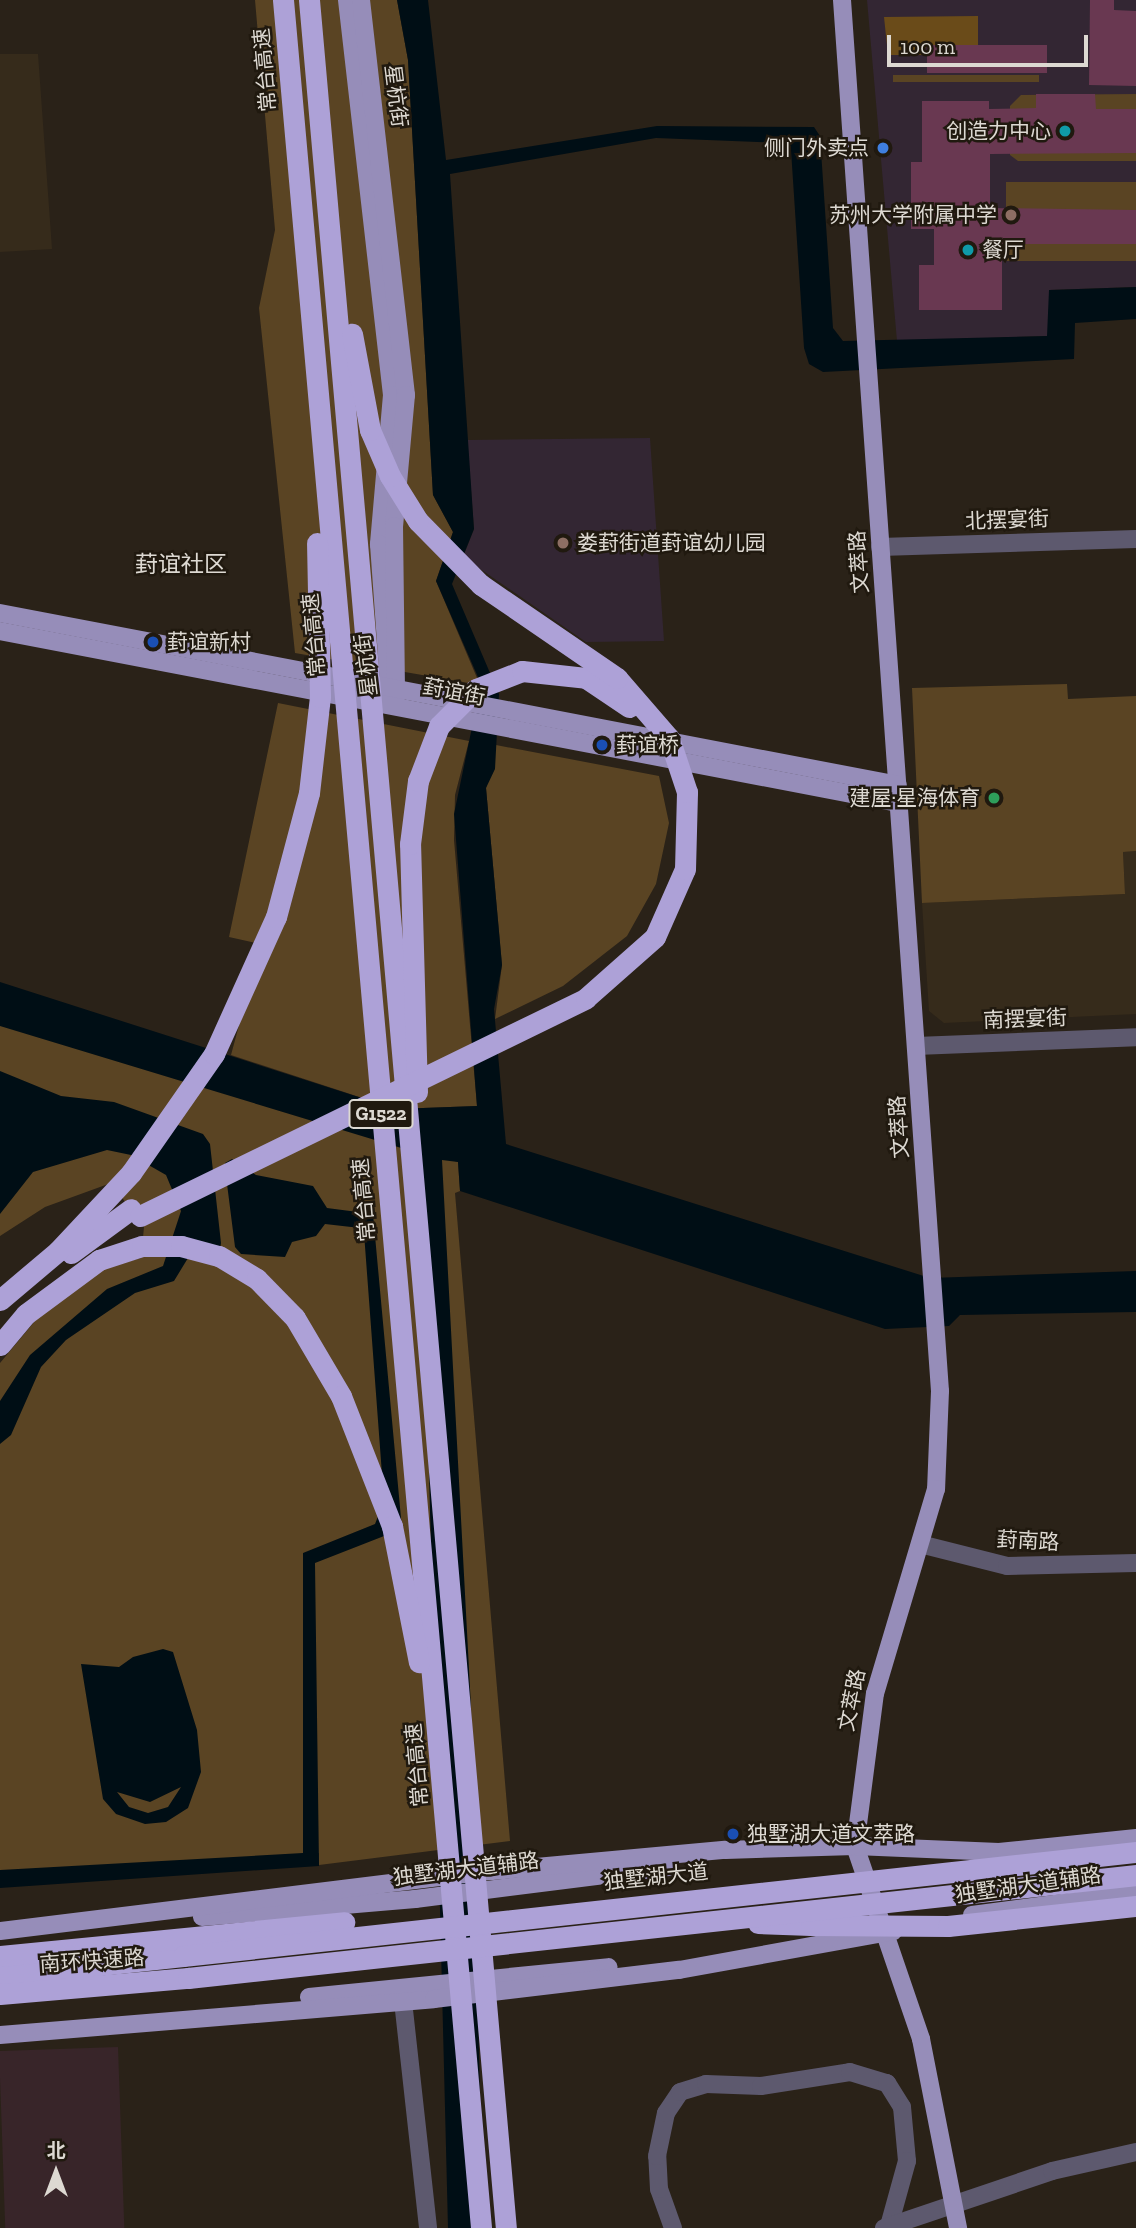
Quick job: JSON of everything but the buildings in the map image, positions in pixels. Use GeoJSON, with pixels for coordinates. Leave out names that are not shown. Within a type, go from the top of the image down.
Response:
{"type":"FeatureCollection","features":[{"type":"Feature","properties":{"kind":"highway","name":"常台高速"},"geometry":{"type":"LineString","coordinates":[[283,0],[481,2228]]}},
{"type":"Feature","properties":{"kind":"highway","name":"G1522"},"geometry":{"type":"LineString","coordinates":[[309,0],[506,2228]]}},
{"type":"Feature","properties":{"kind":"highway"},"geometry":{"type":"LineString","coordinates":[[0,1345],[26,1314],[89,1251],[135,1213],[586,998],[654,937],[681,884],[687,857],[685,781],[660,724],[607,669],[511,607],[452,560],[411,510],[379,453],[357,379],[317,0]]}},
{"type":"Feature","properties":{"kind":"highway"},"geometry":{"type":"LineString","coordinates":[[2,1298],[110,1196],[172,1120],[238,1012],[276,917],[299,839],[320,686],[314,345]]}},
{"type":"Feature","properties":{"kind":"highway"},"geometry":{"type":"LineString","coordinates":[[2,1298],[135,1213],[275,1134],[386,1083],[398,1077],[410,1071],[422,1065],[435,1060],[566,997],[638,942],[660,909],[674,867],[673,786],[657,744],[629,708],[599,684],[573,674],[512,673],[476,688],[439,726],[418,781],[408,912],[411,1007],[415,1058],[416,1071],[417,1083],[419,1121],[423,1293]]}},
{"type":"Feature","properties":{"kind":"highway"},"geometry":{"type":"LineString","coordinates":[[26,1314],[99,1260],[132,1248],[167,1245],[206,1251],[257,1279],[295,1318],[323,1359],[369,1458],[398,1552],[420,1667],[450,1996],[472,2142]]}},
{"type":"Feature","properties":{"kind":"highway","name":"独墅湖大道"},"geometry":{"type":"LineString","coordinates":[[183,1956],[1136,1852]]}},
{"type":"Feature","properties":{"kind":"highway"},"geometry":{"type":"LineString","coordinates":[[0,1956],[752,1879],[918,1875]]}},
{"type":"Feature","properties":{"kind":"highway"},"geometry":{"type":"LineString","coordinates":[[706,1921],[1136,1875]]}},
{"type":"Feature","properties":{"kind":"highway"},"geometry":{"type":"LineString","coordinates":[[706,1921],[948,1926],[1136,1906]]}},
{"type":"Feature","properties":{"kind":"highway","name":"南环快速路"},"geometry":{"type":"LineString","coordinates":[[0,1994],[188,1978],[706,1921]]}},
{"type":"Feature","properties":{"kind":"highway","name":"南环快速路"},"geometry":{"type":"LineString","coordinates":[[0,1976],[183,1956]]}},
{"type":"Feature","properties":{"kind":"highway"},"geometry":{"type":"LineString","coordinates":[[0,2008],[107,1986]]}},
{"type":"Feature","properties":{"kind":"main road","name":"星杭街"},"geometry":{"type":"LineString","coordinates":[[347,0],[392,395],[379,544],[393,693]]}},
{"type":"Feature","properties":{"kind":"main road","name":"星杭街"},"geometry":{"type":"LineString","coordinates":[[362,0],[405,382],[393,544],[393,693]]}},
{"type":"Feature","properties":{"kind":"main road","name":"文萃路"},"geometry":{"type":"LineString","coordinates":[[842,0],[932,1263],[938,1471],[920,1544],[875,1693],[855,1846],[887,1932],[935,2094],[958,2228]]}},
{"type":"Feature","properties":{"kind":"main road","name":"葑谊街"},"geometry":{"type":"LineString","coordinates":[[0,613],[470,710],[898,794]]}},
{"type":"Feature","properties":{"kind":"main road","name":"葑谊街"},"geometry":{"type":"LineString","coordinates":[[0,631],[393,693]]}},
{"type":"Feature","properties":{"kind":"main road","name":"独墅湖大道辅路"},"geometry":{"type":"LineString","coordinates":[[0,1931],[147,1917],[489,1871],[789,1847],[855,1846],[969,1853],[1136,1838]]}},
{"type":"Feature","properties":{"kind":"main road","name":"独墅湖大道辅路"},"geometry":{"type":"LineString","coordinates":[[147,1917],[215,1917],[415,1899],[789,1847]]}},
{"type":"Feature","properties":{"kind":"main road"},"geometry":{"type":"LineString","coordinates":[[887,1932],[918,1880],[969,1853]]}},
{"type":"Feature","properties":{"kind":"main road","name":"独墅湖大道辅路"},"geometry":{"type":"LineString","coordinates":[[0,2035],[762,1956],[1009,1907],[1136,1893]]}},
{"type":"Feature","properties":{"kind":"main road","name":"独墅湖大道辅路"},"geometry":{"type":"LineString","coordinates":[[142,2019],[403,2001],[434,1991]]}},
{"type":"Feature","properties":{"kind":"street","name":"北摆宴街"},"geometry":{"type":"LineString","coordinates":[[880,547],[1136,538]]}},
{"type":"Feature","properties":{"kind":"street","name":"南摆宴街"},"geometry":{"type":"LineString","coordinates":[[916,1046],[1136,1037]]}},
{"type":"Feature","properties":{"kind":"street","name":"葑南路"},"geometry":{"type":"LineString","coordinates":[[920,1544],[1007,1566],[1136,1563]]}},
{"type":"Feature","properties":{"kind":"street"},"geometry":{"type":"LineString","coordinates":[[403,2001],[428,2228]]}},
{"type":"Feature","properties":{"kind":"street"},"geometry":{"type":"LineString","coordinates":[[673,2228],[659,2189],[657,2156],[666,2113],[680,2092],[706,2084],[767,2085],[850,2072],[887,2082],[902,2107],[907,2161],[887,2227]]}},
{"type":"Feature","properties":{"kind":"street"},"geometry":{"type":"LineString","coordinates":[[887,2227],[1052,2171],[1136,2152]]}},
{"type":"Feature","properties":{"kind":"shaded area"},"geometry":{"type":"Polygon","coordinates":[[[255,0],[397,0],[408,60],[433,495],[453,532],[436,581],[480,685],[295,653],[259,308],[275,230],[255,0]]]}},
{"type":"Feature","properties":{"kind":"shaded area"},"geometry":{"type":"Polygon","coordinates":[[[397,0],[428,0],[446,160],[657,126],[814,127],[820,136],[833,328],[843,341],[1047,336],[1049,290],[1136,287],[1136,319],[1075,323],[1074,359],[823,372],[809,364],[804,348],[791,150],[785,143],[656,138],[450,174],[474,529],[452,584],[499,694],[495,769],[486,788],[502,965],[494,1009],[506,1144],[930,1278],[1136,1271],[1136,1312],[960,1315],[949,1326],[885,1329],[460,1191],[458,1162],[442,1160],[471,1707],[483,2228],[448,2228],[421,1154],[0,1026],[0,982],[396,1109],[477,1106],[454,814],[481,684],[436,581],[453,532],[433,495],[408,60],[397,0]]]}},
{"type":"Feature","properties":{"kind":"shaded area","name":"苏州大学附属中学"},"geometry":{"type":"Polygon","coordinates":[[[867,0],[1136,0],[1136,287],[1050,290],[1048,336],[897,341],[867,0]]]}},
{"type":"Feature","properties":{"kind":"shaded area"},"geometry":{"type":"Polygon","coordinates":[[[978,16],[978,45],[927,45],[922,55],[888,55],[884,17],[978,16]]]}},
{"type":"Feature","properties":{"kind":"shaded area"},"geometry":{"type":"Polygon","coordinates":[[[0,54],[38,54],[52,249],[0,252],[0,54]]]}},
{"type":"Feature","properties":{"kind":"shaded area"},"geometry":{"type":"Polygon","coordinates":[[[893,75],[1039,75],[1039,82],[893,82],[893,75]]]}},
{"type":"Feature","properties":{"kind":"shaded area","name":"创造力中心"},"geometry":{"type":"Polygon","coordinates":[[[1136,94],[1136,161],[1018,161],[1010,155],[1010,106],[1021,95],[1136,94]]]}},
{"type":"Feature","properties":{"kind":"shaded area"},"geometry":{"type":"Polygon","coordinates":[[[1006,182],[1136,182],[1136,261],[1006,261],[1006,182]]]}},
{"type":"Feature","properties":{"kind":"shaded area","name":"娄葑街道葑谊幼儿园"},"geometry":{"type":"Polygon","coordinates":[[[650,438],[664,641],[586,642],[463,557],[474,529],[467,440],[650,438]]]}},
{"type":"Feature","properties":{"kind":"shaded area","name":"建屋·星海体育"},"geometry":{"type":"Polygon","coordinates":[[[1067,684],[1068,699],[1136,696],[1136,851],[1123,852],[1125,894],[922,903],[912,688],[1067,684]]]}},
{"type":"Feature","properties":{"kind":"shaded area"},"geometry":{"type":"Polygon","coordinates":[[[278,703],[469,741],[455,795],[454,840],[477,1106],[396,1109],[231,1055],[261,944],[229,937],[278,703]]]}},
{"type":"Feature","properties":{"kind":"shaded area"},"geometry":{"type":"Polygon","coordinates":[[[496,745],[659,776],[669,823],[656,884],[627,936],[563,986],[495,1019],[502,965],[486,788],[496,745]]]}},
{"type":"Feature","properties":{"kind":"shaded area"},"geometry":{"type":"Polygon","coordinates":[[[1136,851],[1136,1014],[944,1023],[929,1011],[922,903],[1125,894],[1123,852],[1136,851]]]}},
{"type":"Feature","properties":{"kind":"shaded area"},"geometry":{"type":"Polygon","coordinates":[[[0,1025],[458,1162],[460,1191],[455,1193],[510,1841],[319,1865],[319,1853],[0,1872],[0,1363],[40,1315],[87,1273],[141,1258],[144,1227],[111,1183],[45,1207],[0,1236],[0,1025]]]}},
{"type":"Feature","properties":{"kind":"shaded area"},"geometry":{"type":"Polygon","coordinates":[[[0,1071],[61,1096],[114,1102],[203,1134],[210,1144],[221,1243],[220,1249],[188,1258],[174,1281],[135,1293],[66,1340],[41,1367],[11,1435],[0,1444],[0,1401],[30,1355],[107,1289],[163,1266],[181,1211],[166,1175],[131,1155],[107,1150],[33,1172],[0,1214],[0,1071]]]}},
{"type":"Feature","properties":{"kind":"shaded area"},"geometry":{"type":"Polygon","coordinates":[[[232,1159],[256,1175],[313,1186],[327,1208],[373,1214],[402,1529],[315,1563],[319,1866],[0,1888],[0,1870],[303,1853],[303,1553],[375,1524],[384,1501],[364,1233],[360,1228],[325,1224],[316,1236],[292,1242],[285,1257],[241,1254],[235,1247],[226,1176],[225,1163],[232,1159]]]}},
{"type":"Feature","properties":{"kind":"shaded area"},"geometry":{"type":"Polygon","coordinates":[[[163,1649],[173,1652],[197,1730],[201,1772],[188,1808],[166,1822],[145,1824],[116,1814],[103,1799],[81,1664],[119,1667],[133,1657],[163,1649]],[[181,1787],[150,1802],[117,1792],[129,1807],[148,1813],[168,1807],[181,1787]]]}},
{"type":"Feature","properties":{"kind":"shaded area"},"geometry":{"type":"Polygon","coordinates":[[[118,2047],[124,2228],[5,2228],[0,2051],[118,2047]]]}},
{"type":"Feature","properties":{"kind":"place","name":"创造力中心"},"geometry":{"type":"Point","coordinates":[1065,131]}},
{"type":"Feature","properties":{"kind":"place","name":"侧门外卖点"},"geometry":{"type":"Point","coordinates":[883,148]}},
{"type":"Feature","properties":{"kind":"place","name":"苏州大学附属中学"},"geometry":{"type":"Point","coordinates":[1011,215]}},
{"type":"Feature","properties":{"kind":"place","name":"餐厅"},"geometry":{"type":"Point","coordinates":[968,250]}},
{"type":"Feature","properties":{"kind":"place","name":"娄葑街道葑谊幼儿园"},"geometry":{"type":"Point","coordinates":[563,543]}},
{"type":"Feature","properties":{"kind":"place","name":"葑谊新村"},"geometry":{"type":"Point","coordinates":[153,642]}},
{"type":"Feature","properties":{"kind":"place","name":"葑谊桥"},"geometry":{"type":"Point","coordinates":[602,745]}},
{"type":"Feature","properties":{"kind":"place","name":"建屋·星海体育"},"geometry":{"type":"Point","coordinates":[994,798]}},
{"type":"Feature","properties":{"kind":"place","name":"独墅湖大道文萃路"},"geometry":{"type":"Point","coordinates":[733,1834]}},
{"type":"Feature","properties":{"kind":"district","name":"葑谊社区"},"geometry":{"type":"Point","coordinates":[181,564]}}]}
